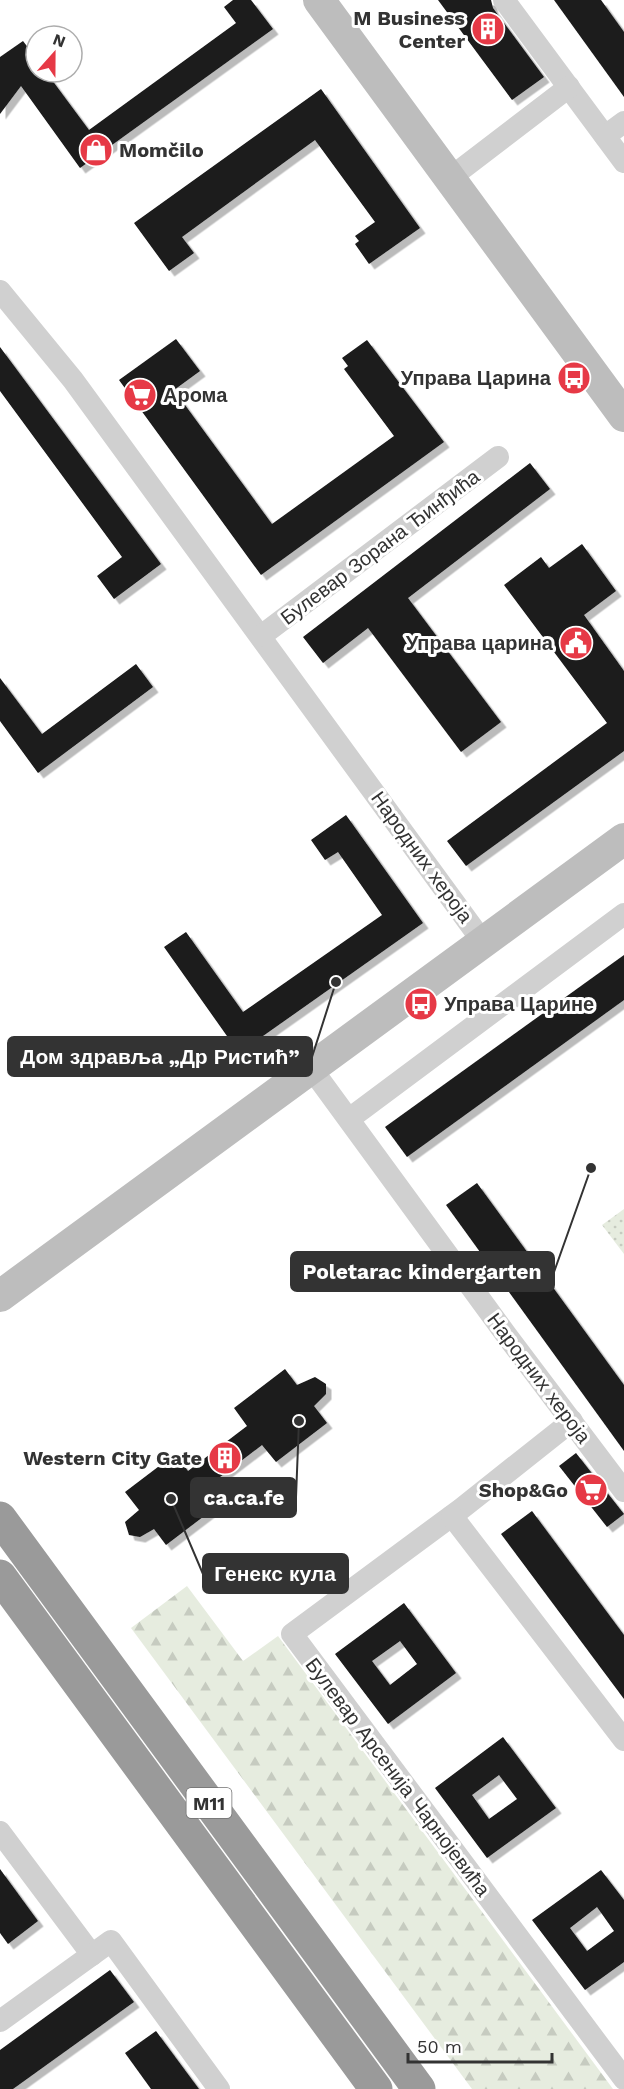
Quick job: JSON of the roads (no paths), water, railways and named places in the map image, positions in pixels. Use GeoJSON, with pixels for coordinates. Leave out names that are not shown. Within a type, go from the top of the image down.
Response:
{"type":"FeatureCollection","features":[{"type":"Feature","properties":{"kind":"highway","name":"M11"},"geometry":{"type":"LineString","coordinates":[[0,1518],[419,2089]]}},
{"type":"Feature","properties":{"kind":"highway","name":"M11"},"geometry":{"type":"LineString","coordinates":[[0,1576],[376,2089]]}},
{"type":"Feature","properties":{"kind":"street"},"geometry":{"type":"LineString","coordinates":[[319,0],[624,416]]}},
{"type":"Feature","properties":{"kind":"street"},"geometry":{"type":"LineString","coordinates":[[504,0],[624,162]]}},
{"type":"Feature","properties":{"kind":"street"},"geometry":{"type":"LineString","coordinates":[[450,178],[569,87]]}},
{"type":"Feature","properties":{"kind":"street"},"geometry":{"type":"LineString","coordinates":[[605,136],[624,122]]}},
{"type":"Feature","properties":{"kind":"street","name":"Народних хероја"},"geometry":{"type":"LineString","coordinates":[[0,291],[73,380],[483,942]]}},
{"type":"Feature","properties":{"kind":"street","name":"Булевар Зорана Ђинђића"},"geometry":{"type":"LineString","coordinates":[[261,636],[498,457]]}},
{"type":"Feature","properties":{"kind":"street","name":"Народних хероја"},"geometry":{"type":"LineString","coordinates":[[0,1296],[624,839]]}},
{"type":"Feature","properties":{"kind":"street"},"geometry":{"type":"LineString","coordinates":[[349,1119],[624,914]]}},
{"type":"Feature","properties":{"kind":"street","name":"Народних хероја"},"geometry":{"type":"LineString","coordinates":[[311,1068],[507,1336],[624,1491]]}},
{"type":"Feature","properties":{"kind":"street","name":"Булевар Арсенија Чарнојевића"},"geometry":{"type":"LineString","coordinates":[[572,1421],[452,1516],[292,1634],[624,2079]]}},
{"type":"Feature","properties":{"kind":"street"},"geometry":{"type":"LineString","coordinates":[[452,1516],[624,1740]]}},
{"type":"Feature","properties":{"kind":"street"},"geometry":{"type":"LineString","coordinates":[[0,1832],[92,1955]]}},
{"type":"Feature","properties":{"kind":"street"},"geometry":{"type":"LineString","coordinates":[[0,2022],[111,1941],[219,2089]]}},
{"type":"Feature","properties":{"kind":"place","name":"M Business Center"},"geometry":{"type":"Point","coordinates":[488,29]}},
{"type":"Feature","properties":{"kind":"place","name":"Momčilo"},"geometry":{"type":"Point","coordinates":[96,150]}},
{"type":"Feature","properties":{"kind":"place","name":"Управа Царина"},"geometry":{"type":"Point","coordinates":[574,378]}},
{"type":"Feature","properties":{"kind":"place","name":"Арома"},"geometry":{"type":"Point","coordinates":[140,395]}},
{"type":"Feature","properties":{"kind":"place","name":"Управа царина"},"geometry":{"type":"Point","coordinates":[576,643]}},
{"type":"Feature","properties":{"kind":"place","name":"Дом здравља „Др Ристић”"},"geometry":{"type":"Point","coordinates":[336,982]}},
{"type":"Feature","properties":{"kind":"place","name":"Управа Царине"},"geometry":{"type":"Point","coordinates":[421,1004]}},
{"type":"Feature","properties":{"kind":"place","name":"Poletarac kindergarten"},"geometry":{"type":"Point","coordinates":[591,1168]}},
{"type":"Feature","properties":{"kind":"place","name":"ca.ca.fe"},"geometry":{"type":"Point","coordinates":[299,1421]}},
{"type":"Feature","properties":{"kind":"place","name":"Western City Gate"},"geometry":{"type":"Point","coordinates":[225,1458]}},
{"type":"Feature","properties":{"kind":"place","name":"Shop&Go"},"geometry":{"type":"Point","coordinates":[591,1490]}},
{"type":"Feature","properties":{"kind":"place","name":"Генекс кула"},"geometry":{"type":"Point","coordinates":[171,1499]}}]}
